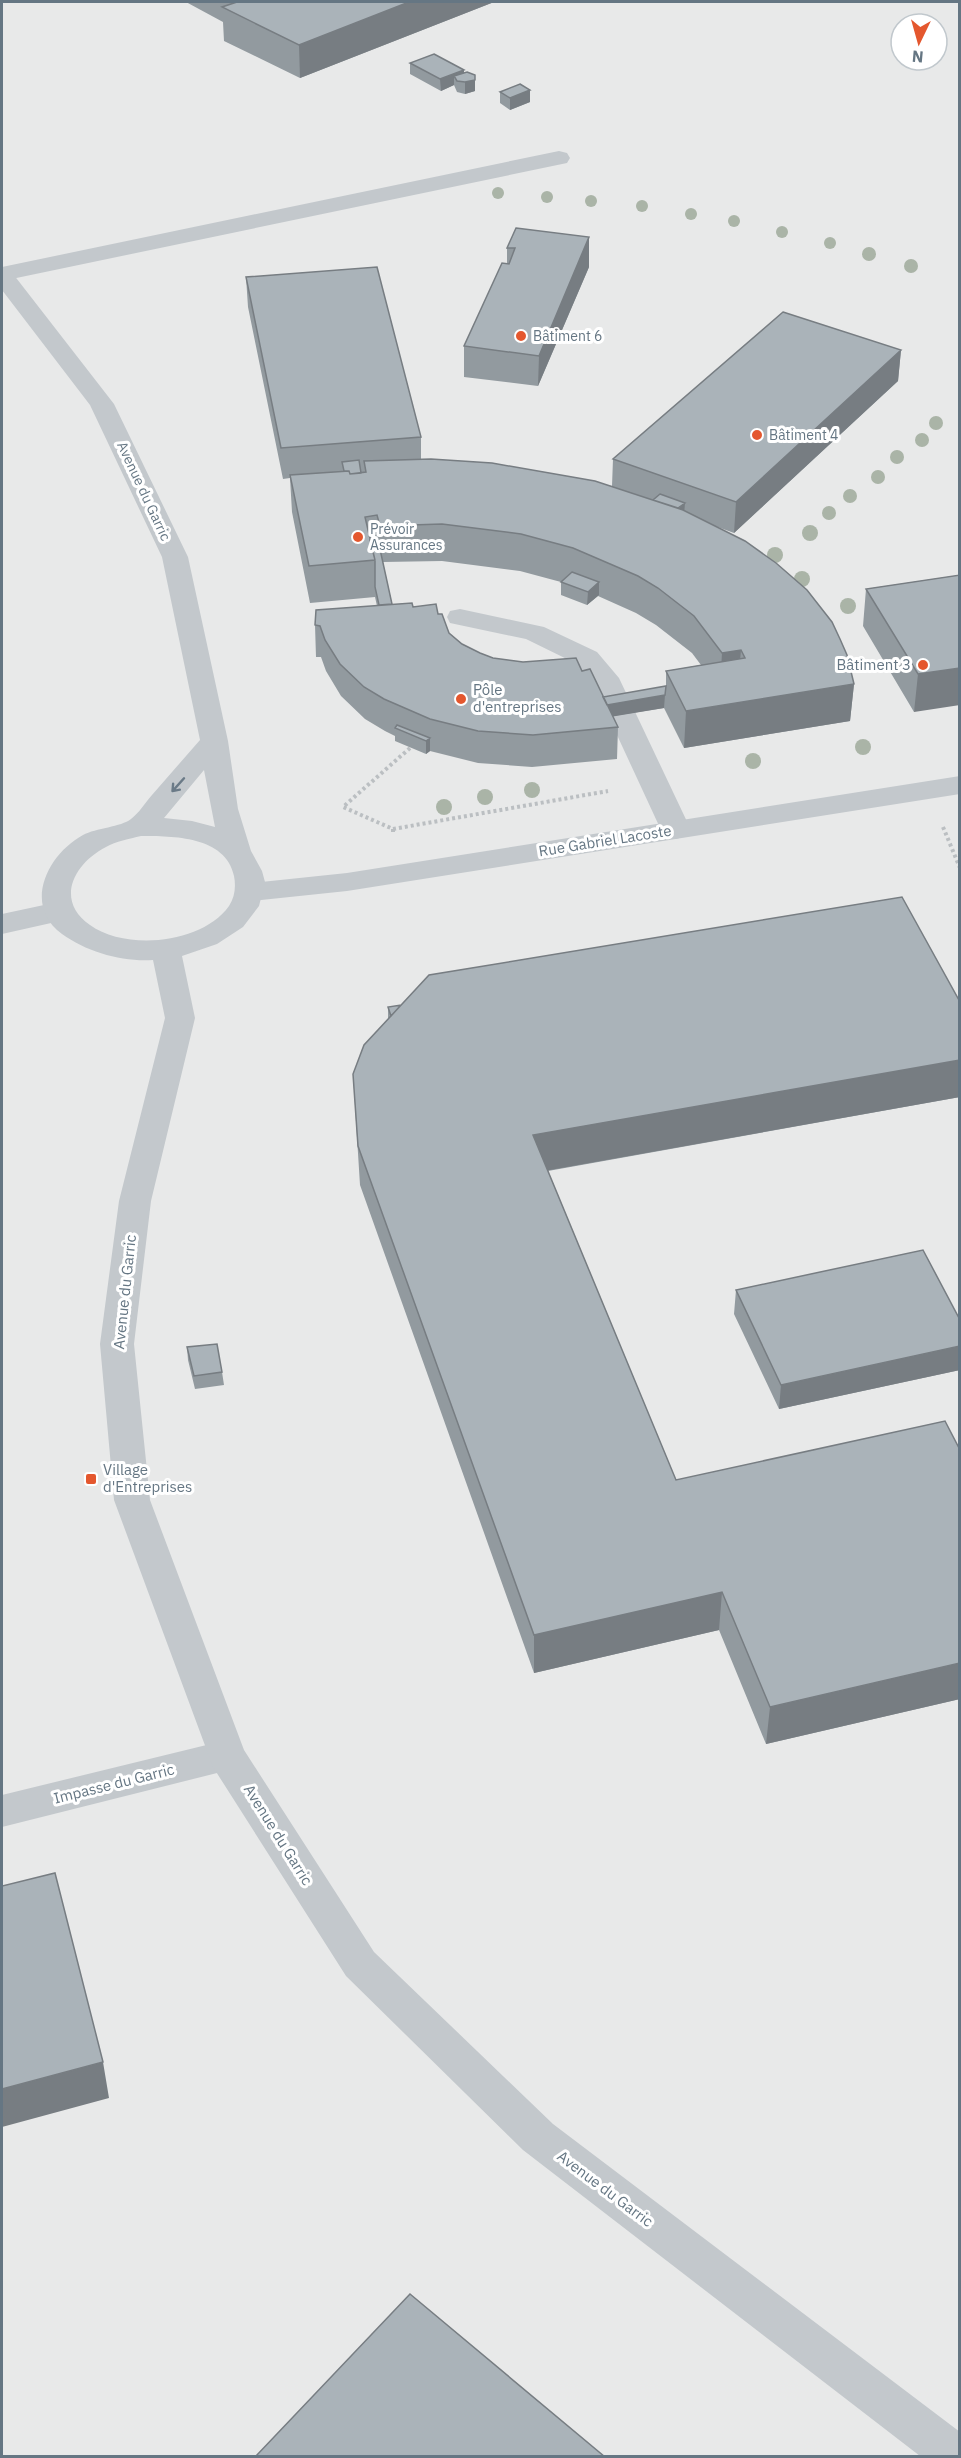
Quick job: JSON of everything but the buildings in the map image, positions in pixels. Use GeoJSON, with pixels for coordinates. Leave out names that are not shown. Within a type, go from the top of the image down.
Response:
{"type":"FeatureCollection","features":[{"type":"Feature","properties":{"kind":"street"},"geometry":{"type":"LineString","coordinates":[[2,274],[559,158]]}},
{"type":"Feature","properties":{"kind":"street","name":"Avenue du Garric"},"geometry":{"type":"LineString","coordinates":[[2,274],[102,404],[175,557],[214,741],[224,809],[236,851]]}},
{"type":"Feature","properties":{"kind":"street"},"geometry":{"type":"LineString","coordinates":[[460,617],[534,633],[587,658],[606,678],[676,830]]}},
{"type":"Feature","properties":{"kind":"street"},"geometry":{"type":"LineString","coordinates":[[140,827],[214,741]]}},
{"type":"Feature","properties":{"kind":"street","name":"Rue Gabriel Lacoste"},"geometry":{"type":"LineString","coordinates":[[251,891],[347,882],[960,784]]}},
{"type":"Feature","properties":{"kind":"street"},"geometry":{"type":"LineString","coordinates":[[140,827],[182,828],[212,836],[236,851],[249,870],[251,891],[237,918],[207,939],[166,950],[132,951],[100,944],[75,930],[58,912],[55,885],[69,859],[99,838],[140,827]]}},
{"type":"Feature","properties":{"kind":"street"},"geometry":{"type":"LineString","coordinates":[[2,924],[58,912]]}},
{"type":"Feature","properties":{"kind":"street","name":"Avenue du Garric"},"geometry":{"type":"LineString","coordinates":[[166,950],[180,1018],[135,1200],[117,1344],[132,1500],[227,1756],[360,1964],[538,2137],[955,2457]]}},
{"type":"Feature","properties":{"kind":"street","name":"Impasse du Garric"},"geometry":{"type":"LineString","coordinates":[[2,1811],[227,1756]]}},
{"type":"Feature","properties":{"kind":"path"},"geometry":{"type":"LineString","coordinates":[[410,748],[343,807],[393,829],[654,783]]}},
{"type":"Feature","properties":{"kind":"path"},"geometry":{"type":"LineString","coordinates":[[392,874],[385,854],[395,843],[393,829]]}},
{"type":"Feature","properties":{"kind":"shaded area"},"geometry":{"type":"Polygon","coordinates":[[[2,2],[959,2],[959,2456],[2,2456],[2,2]]]}},
{"type":"Feature","properties":{"kind":"place","name":"Bâtiment 6"},"geometry":{"type":"Point","coordinates":[521,336]}},
{"type":"Feature","properties":{"kind":"place","name":"Bâtiment 4"},"geometry":{"type":"Point","coordinates":[757,435]}},
{"type":"Feature","properties":{"kind":"place","name":"Prévoir Assurances"},"geometry":{"type":"Point","coordinates":[358,537]}},
{"type":"Feature","properties":{"kind":"place","name":"Bâtiment 3"},"geometry":{"type":"Point","coordinates":[923,665]}},
{"type":"Feature","properties":{"kind":"place","name":"Pôle d'entreprises"},"geometry":{"type":"Point","coordinates":[461,699]}},
{"type":"Feature","properties":{"kind":"place","name":"Village d'Entreprises"},"geometry":{"type":"Point","coordinates":[91,1479]}}]}
